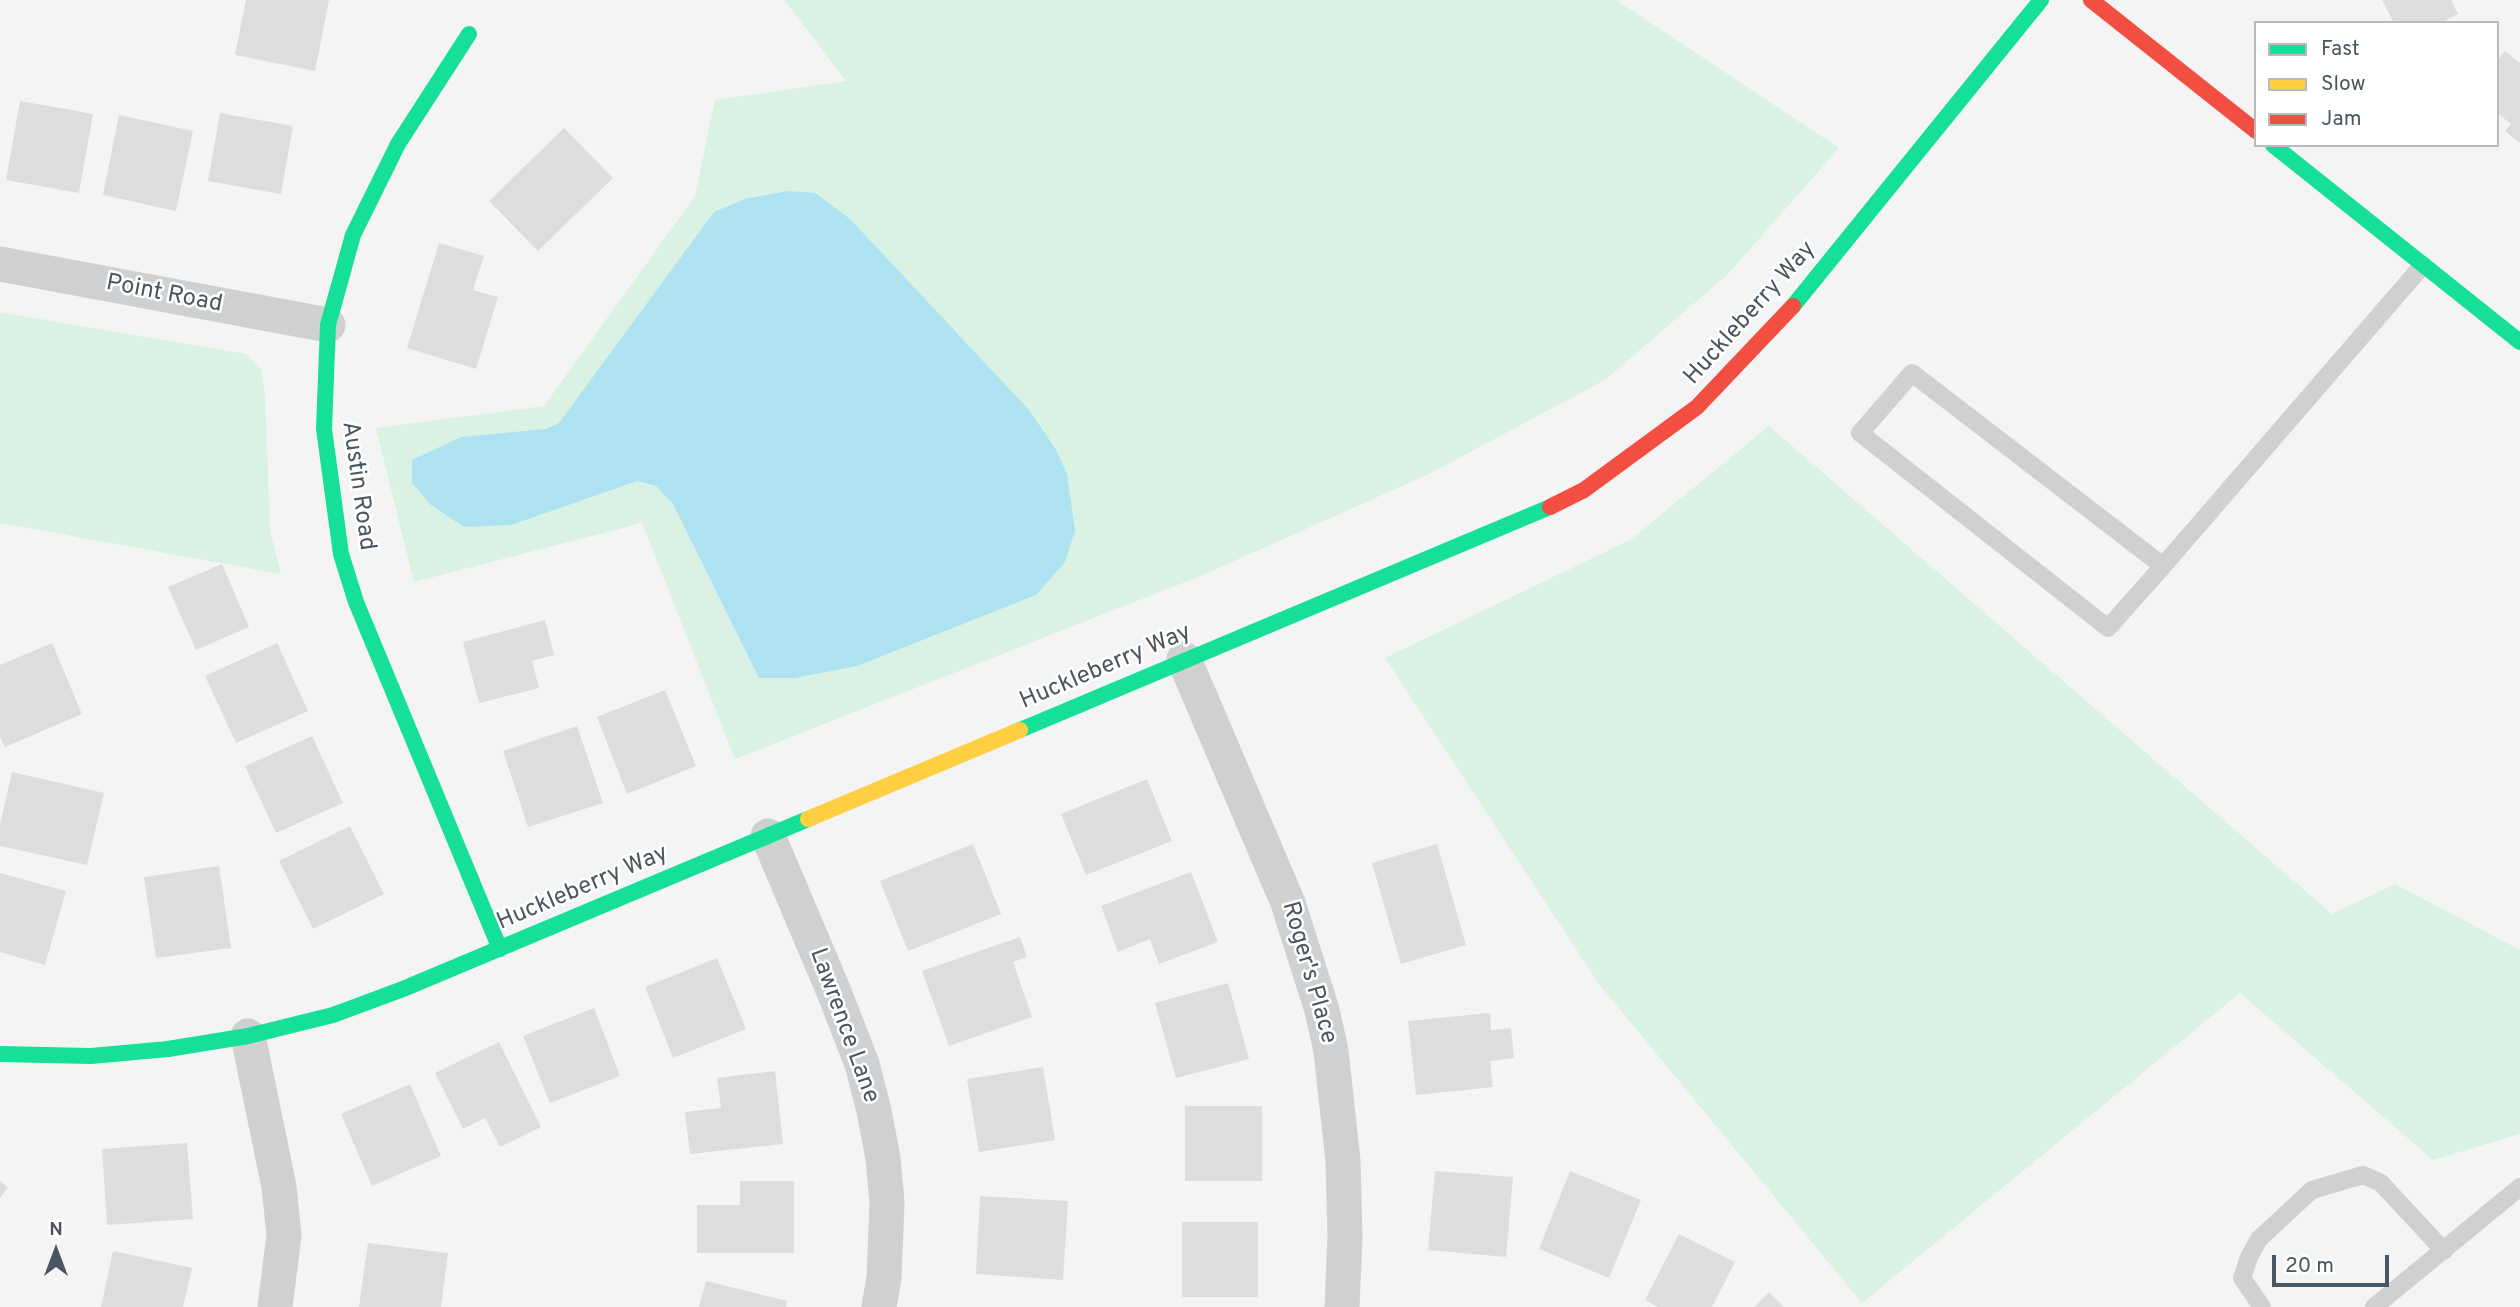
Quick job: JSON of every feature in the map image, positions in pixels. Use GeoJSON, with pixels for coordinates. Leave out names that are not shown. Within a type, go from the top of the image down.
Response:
{"type":"FeatureCollection","features":[{"type":"Feature","properties":{"kind":"street","name":"Huckleberry Way"},"geometry":{"type":"LineString","coordinates":[[0,1055],[90,1056],[168,1049],[248,1036],[333,1015],[500,948],[1538,513],[1584,490],[1697,407],[1787,313],[2041,0]]}},
{"type":"Feature","properties":{"kind":"street"},"geometry":{"type":"LineString","coordinates":[[2091,0],[2254,129]]}},
{"type":"Feature","properties":{"kind":"street","name":"Austin Road"},"geometry":{"type":"LineString","coordinates":[[469,34],[398,144],[354,235],[328,325],[324,429],[332,505],[341,554],[356,603],[500,948]]}},
{"type":"Feature","properties":{"kind":"street"},"geometry":{"type":"LineString","coordinates":[[2276,147],[2520,342]]}},
{"type":"Feature","properties":{"kind":"street","name":"Point Road"},"geometry":{"type":"LineString","coordinates":[[0,264],[328,325]]}},
{"type":"Feature","properties":{"kind":"street","name":"Roger's Place"},"geometry":{"type":"LineString","coordinates":[[1184,660],[1288,903],[1322,1010],[1331,1051],[1343,1161],[1345,1237],[1342,1307]]}},
{"type":"Feature","properties":{"kind":"street","name":"Lawrence Lane"},"geometry":{"type":"LineString","coordinates":[[768,836],[862,1064],[874,1111],[887,1202],[884,1278],[879,1307]]}},
{"type":"Feature","properties":{"kind":"street"},"geometry":{"type":"LineString","coordinates":[[248,1036],[279,1187],[284,1235],[275,1307]]}},
{"type":"Feature","properties":{"kind":"lane"},"geometry":{"type":"LineString","coordinates":[[2163,566],[1912,373],[1860,433],[2108,628],[2163,566],[2423,265]]}},
{"type":"Feature","properties":{"kind":"lane"},"geometry":{"type":"LineString","coordinates":[[2262,1307],[2242,1278],[2249,1257],[2259,1239],[2312,1190],[2363,1175],[2381,1182],[2444,1251]]}},
{"type":"Feature","properties":{"kind":"lane"},"geometry":{"type":"LineString","coordinates":[[2374,1307],[2520,1187]]}},
{"type":"Feature","properties":{"kind":"green space"},"geometry":{"type":"Polygon","coordinates":[[[784,0],[1616,0],[1839,148],[1727,275],[1605,380],[1431,473],[1203,575],[735,759],[642,523],[414,582],[376,428],[544,406],[695,196],[715,100],[846,81],[784,0]]]}},
{"type":"Feature","properties":{"kind":"green space"},"geometry":{"type":"Polygon","coordinates":[[[0,312],[246,354],[261,369],[265,393],[270,531],[281,574],[0,523],[0,312]]]}},
{"type":"Feature","properties":{"kind":"green space"},"geometry":{"type":"Polygon","coordinates":[[[1769,426],[2332,914],[2395,884],[2520,950],[2520,1134],[2433,1160],[2240,993],[1862,1303],[1599,984],[1385,658],[1630,540],[1769,426]]]}},
{"type":"Feature","properties":{"kind":"water"},"geometry":{"type":"Polygon","coordinates":[[[788,191],[815,193],[850,219],[1029,410],[1055,448],[1067,474],[1075,531],[1065,562],[1036,595],[857,666],[795,678],[759,678],[673,504],[656,486],[637,481],[511,525],[464,527],[431,505],[412,483],[412,460],[461,437],[546,429],[559,423],[714,212],[745,199],[788,191]]]}},
{"type":"Feature","properties":{"kind":"building"},"geometry":{"type":"Polygon","coordinates":[[[246,0],[329,0],[315,71],[235,55],[246,0]]]}},
{"type":"Feature","properties":{"kind":"building"},"geometry":{"type":"Polygon","coordinates":[[[2382,0],[2451,0],[2458,14],[2445,21],[2393,21],[2382,0]]]}},
{"type":"Feature","properties":{"kind":"building"},"geometry":{"type":"Polygon","coordinates":[[[2505,51],[2520,63],[2520,143],[2505,131],[2511,124],[2499,115],[2499,58],[2505,51]]]}},
{"type":"Feature","properties":{"kind":"building"},"geometry":{"type":"Polygon","coordinates":[[[20,101],[93,114],[79,193],[6,180],[20,101]]]}},
{"type":"Feature","properties":{"kind":"building"},"geometry":{"type":"Polygon","coordinates":[[[220,113],[293,126],[281,194],[208,181],[220,113]]]}},
{"type":"Feature","properties":{"kind":"building"},"geometry":{"type":"Polygon","coordinates":[[[119,115],[193,131],[176,211],[103,195],[119,115]]]}},
{"type":"Feature","properties":{"kind":"building"},"geometry":{"type":"Polygon","coordinates":[[[564,128],[613,178],[538,251],[489,201],[564,128]]]}},
{"type":"Feature","properties":{"kind":"building"},"geometry":{"type":"Polygon","coordinates":[[[439,243],[484,256],[473,290],[498,297],[476,369],[407,348],[439,243]]]}},
{"type":"Feature","properties":{"kind":"building"},"geometry":{"type":"Polygon","coordinates":[[[222,564],[249,627],[196,650],[168,587],[222,564]]]}},
{"type":"Feature","properties":{"kind":"building"},"geometry":{"type":"Polygon","coordinates":[[[545,620],[554,655],[532,661],[539,688],[479,703],[463,642],[545,620]]]}},
{"type":"Feature","properties":{"kind":"building"},"geometry":{"type":"Polygon","coordinates":[[[52,643],[82,714],[5,747],[0,737],[0,665],[52,643]]]}},
{"type":"Feature","properties":{"kind":"building"},"geometry":{"type":"Polygon","coordinates":[[[277,643],[308,711],[236,743],[205,676],[277,643]]]}},
{"type":"Feature","properties":{"kind":"building"},"geometry":{"type":"Polygon","coordinates":[[[665,690],[696,766],[627,794],[597,717],[665,690]]]}},
{"type":"Feature","properties":{"kind":"building"},"geometry":{"type":"Polygon","coordinates":[[[577,726],[603,803],[528,827],[503,751],[577,726]]]}},
{"type":"Feature","properties":{"kind":"building"},"geometry":{"type":"Polygon","coordinates":[[[312,736],[343,803],[276,833],[245,766],[312,736]]]}},
{"type":"Feature","properties":{"kind":"building"},"geometry":{"type":"Polygon","coordinates":[[[12,772],[104,793],[87,865],[0,846],[0,825],[12,772]]]}},
{"type":"Feature","properties":{"kind":"building"},"geometry":{"type":"Polygon","coordinates":[[[1147,779],[1172,841],[1086,875],[1061,814],[1147,779]]]}},
{"type":"Feature","properties":{"kind":"building"},"geometry":{"type":"Polygon","coordinates":[[[350,826],[384,894],[313,929],[279,861],[350,826]]]}},
{"type":"Feature","properties":{"kind":"building"},"geometry":{"type":"Polygon","coordinates":[[[973,844],[1001,914],[908,951],[880,881],[973,844]]]}},
{"type":"Feature","properties":{"kind":"building"},"geometry":{"type":"Polygon","coordinates":[[[1437,844],[1466,945],[1401,964],[1372,863],[1437,844]]]}},
{"type":"Feature","properties":{"kind":"building"},"geometry":{"type":"Polygon","coordinates":[[[219,866],[231,948],[156,958],[144,877],[219,866]]]}},
{"type":"Feature","properties":{"kind":"building"},"geometry":{"type":"Polygon","coordinates":[[[1191,872],[1218,942],[1159,964],[1150,939],[1118,952],[1101,906],[1191,872]]]}},
{"type":"Feature","properties":{"kind":"building"},"geometry":{"type":"Polygon","coordinates":[[[0,873],[66,891],[45,965],[0,952],[0,873]]]}},
{"type":"Feature","properties":{"kind":"building"},"geometry":{"type":"Polygon","coordinates":[[[1020,937],[1027,957],[1013,962],[1032,1017],[949,1046],[922,971],[1020,937]]]}},
{"type":"Feature","properties":{"kind":"building"},"geometry":{"type":"Polygon","coordinates":[[[717,958],[746,1029],[673,1058],[645,987],[717,958]]]}},
{"type":"Feature","properties":{"kind":"building"},"geometry":{"type":"Polygon","coordinates":[[[1228,983],[1249,1059],[1176,1078],[1155,1003],[1228,983]]]}},
{"type":"Feature","properties":{"kind":"building"},"geometry":{"type":"Polygon","coordinates":[[[594,1008],[620,1076],[550,1103],[523,1036],[594,1008]]]}},
{"type":"Feature","properties":{"kind":"building"},"geometry":{"type":"Polygon","coordinates":[[[1490,1013],[1491,1030],[1511,1028],[1514,1058],[1490,1061],[1493,1087],[1416,1095],[1408,1021],[1490,1013]]]}},
{"type":"Feature","properties":{"kind":"building"},"geometry":{"type":"Polygon","coordinates":[[[499,1042],[541,1127],[500,1147],[485,1118],[463,1129],[435,1073],[499,1042]]]}},
{"type":"Feature","properties":{"kind":"building"},"geometry":{"type":"Polygon","coordinates":[[[1043,1067],[1055,1140],[979,1152],[967,1079],[1043,1067]]]}},
{"type":"Feature","properties":{"kind":"building"},"geometry":{"type":"Polygon","coordinates":[[[775,1071],[783,1144],[690,1154],[685,1112],[721,1108],[717,1078],[775,1071]]]}},
{"type":"Feature","properties":{"kind":"building"},"geometry":{"type":"Polygon","coordinates":[[[410,1084],[441,1156],[372,1186],[341,1114],[410,1084]]]}},
{"type":"Feature","properties":{"kind":"building"},"geometry":{"type":"Polygon","coordinates":[[[1185,1106],[1262,1106],[1262,1181],[1185,1181],[1185,1106]]]}},
{"type":"Feature","properties":{"kind":"building"},"geometry":{"type":"Polygon","coordinates":[[[187,1143],[193,1219],[107,1225],[102,1149],[187,1143]]]}},
{"type":"Feature","properties":{"kind":"building"},"geometry":{"type":"Polygon","coordinates":[[[1435,1171],[1513,1177],[1506,1257],[1428,1250],[1435,1171]]]}},
{"type":"Feature","properties":{"kind":"building"},"geometry":{"type":"Polygon","coordinates":[[[1570,1171],[1641,1200],[1609,1278],[1539,1249],[1570,1171]]]}},
{"type":"Feature","properties":{"kind":"building"},"geometry":{"type":"Polygon","coordinates":[[[0,1181],[8,1187],[0,1198],[0,1181]]]}},
{"type":"Feature","properties":{"kind":"building"},"geometry":{"type":"Polygon","coordinates":[[[740,1181],[794,1181],[794,1253],[697,1253],[697,1205],[740,1205],[740,1181]]]}},
{"type":"Feature","properties":{"kind":"building"},"geometry":{"type":"Polygon","coordinates":[[[980,1196],[1068,1201],[1063,1280],[976,1274],[980,1196]]]}},
{"type":"Feature","properties":{"kind":"building"},"geometry":{"type":"Polygon","coordinates":[[[1182,1222],[1258,1222],[1258,1297],[1182,1297],[1182,1222]]]}},
{"type":"Feature","properties":{"kind":"building"},"geometry":{"type":"Polygon","coordinates":[[[1679,1234],[1735,1262],[1712,1307],[1658,1307],[1645,1300],[1679,1234]]]}},
{"type":"Feature","properties":{"kind":"building"},"geometry":{"type":"Polygon","coordinates":[[[368,1243],[448,1253],[441,1307],[359,1307],[368,1243]]]}},
{"type":"Feature","properties":{"kind":"building"},"geometry":{"type":"Polygon","coordinates":[[[113,1251],[192,1268],[183,1307],[101,1307],[113,1251]]]}},
{"type":"Feature","properties":{"kind":"building"},"geometry":{"type":"Polygon","coordinates":[[[706,1281],[787,1301],[786,1307],[699,1307],[706,1281]]]}},
{"type":"Feature","properties":{"kind":"building"},"geometry":{"type":"Polygon","coordinates":[[[1769,1292],[1784,1307],[1754,1307],[1769,1292]]]}},
{"type":"Feature","properties":{"kind":"traffic: fast"},"geometry":{"type":"LineString","coordinates":[[1793,306],[2041,0]]}},
{"type":"Feature","properties":{"kind":"traffic: fast"},"geometry":{"type":"LineString","coordinates":[[469,34],[398,144],[353,235],[328,325],[324,429],[341,554],[356,602],[500,949]]}},
{"type":"Feature","properties":{"kind":"traffic: fast"},"geometry":{"type":"LineString","coordinates":[[2276,147],[2520,342]]}},
{"type":"Feature","properties":{"kind":"traffic: fast"},"geometry":{"type":"LineString","coordinates":[[1020,730],[1550,507]]}},
{"type":"Feature","properties":{"kind":"traffic: fast"},"geometry":{"type":"LineString","coordinates":[[0,1054],[91,1056],[168,1049],[248,1036],[333,1015],[403,989],[808,819]]}},
{"type":"Feature","properties":{"kind":"traffic: slow"},"geometry":{"type":"LineString","coordinates":[[808,819],[1020,730]]}},
{"type":"Feature","properties":{"kind":"traffic: jam"},"geometry":{"type":"LineString","coordinates":[[2091,0],[2254,129]]}},
{"type":"Feature","properties":{"kind":"traffic: jam"},"geometry":{"type":"LineString","coordinates":[[1550,507],[1584,490],[1697,407],[1793,306]]}}]}
